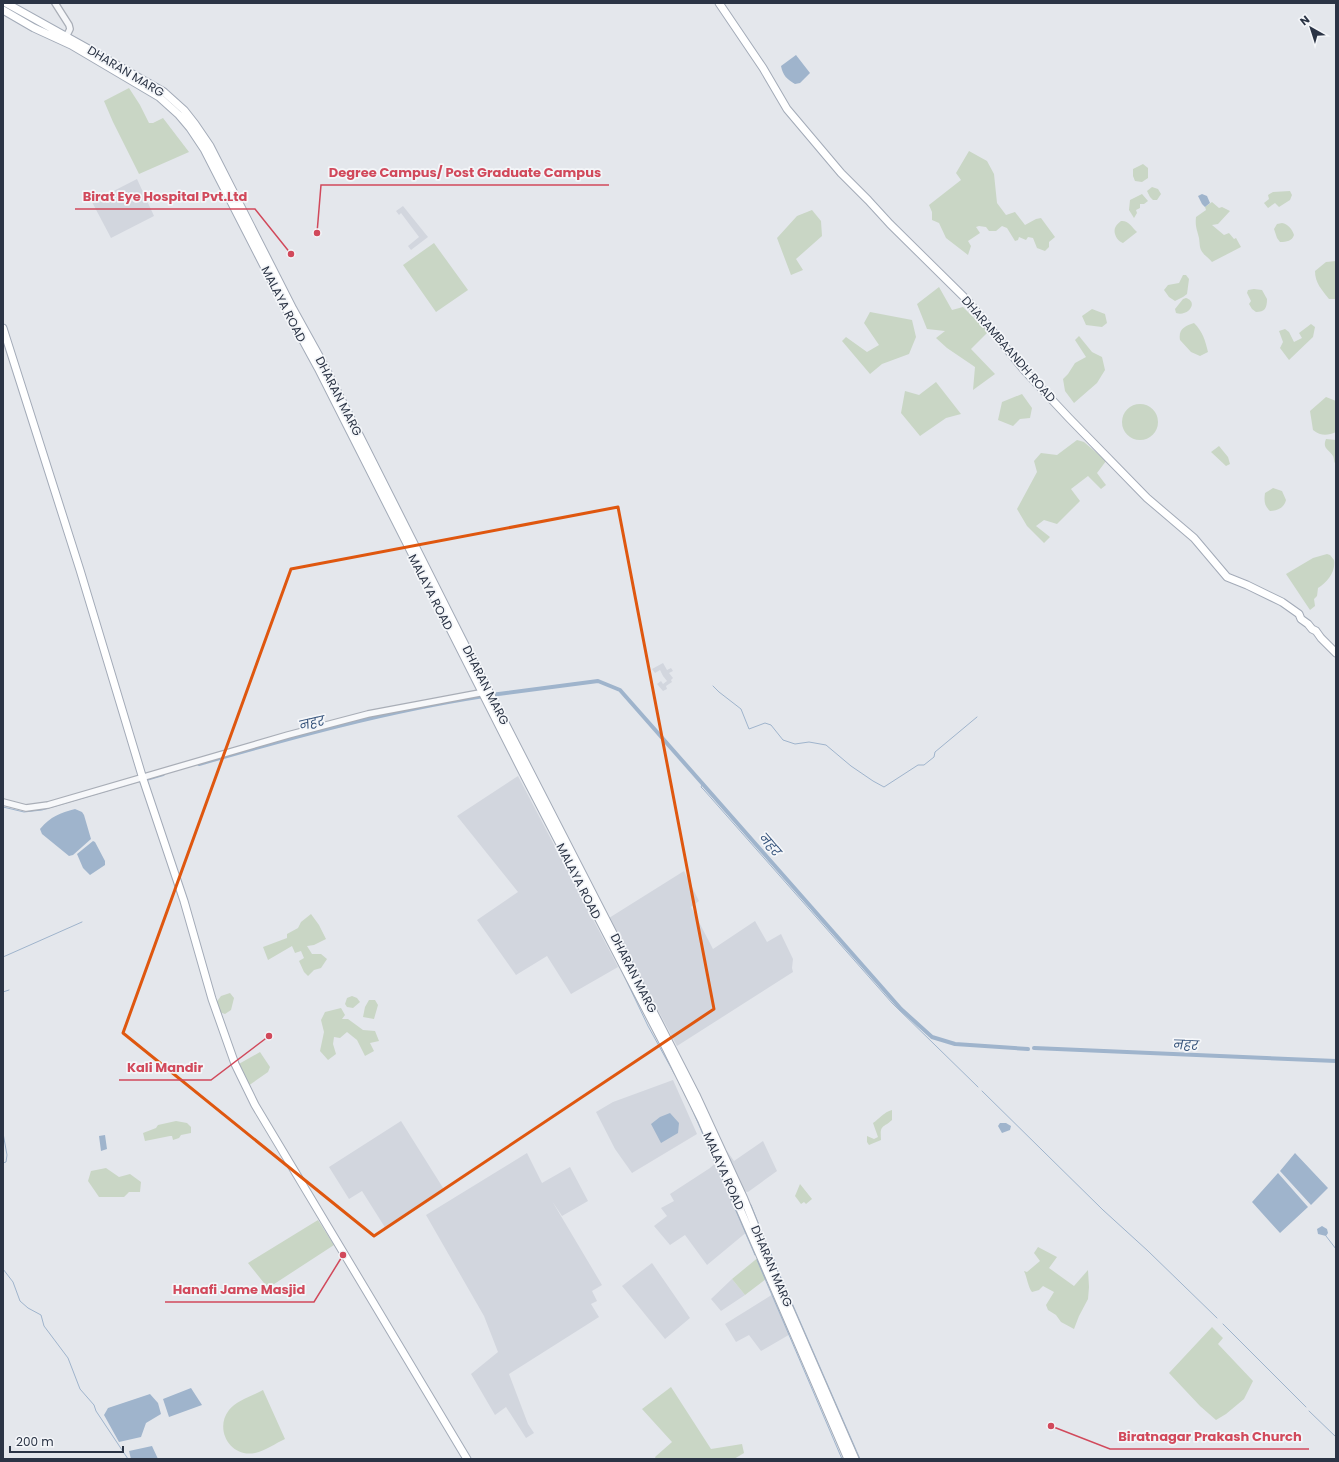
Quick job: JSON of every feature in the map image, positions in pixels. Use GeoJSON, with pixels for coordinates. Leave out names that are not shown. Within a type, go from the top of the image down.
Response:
{"type":"FeatureCollection","features":[{"type":"Feature","properties":{"kind":"main road","name":"DHARAN MARG"},"geometry":{"type":"LineString","coordinates":[[6,3],[65,39],[164,92],[184,110],[210,146],[347,420],[486,692],[670,1041],[799,1338],[855,1459]]}},
{"type":"Feature","properties":{"kind":"main road","name":"DHARAMBAANDH ROAD"},"geometry":{"type":"LineString","coordinates":[[719,3],[763,68],[787,109],[841,174],[969,302],[1024,370],[1069,418],[1147,498],[1194,538],[1227,577],[1282,602],[1299,614],[1301,619],[1316,631],[1336,653]]}},
{"type":"Feature","properties":{"kind":"main road"},"geometry":{"type":"LineString","coordinates":[[3,10],[34,28],[65,39]]}},
{"type":"Feature","properties":{"kind":"main road"},"geometry":{"type":"LineString","coordinates":[[3,328],[80,570],[142,777],[184,901],[212,998],[235,1064],[262,1117],[467,1459]]}},
{"type":"Feature","properties":{"kind":"main road"},"geometry":{"type":"LineString","coordinates":[[799,1338],[848,1459]]}},
{"type":"Feature","properties":{"kind":"street"},"geometry":{"type":"LineString","coordinates":[[55,3],[69,25],[70,29],[65,39]]}},
{"type":"Feature","properties":{"kind":"street"},"geometry":{"type":"LineString","coordinates":[[3,802],[26,808],[48,805],[244,747],[361,716],[486,692]]}},
{"type":"Feature","properties":{"kind":"highlighted area"},"geometry":{"type":"Polygon","coordinates":[[[618,507],[714,1009],[374,1236],[123,1033],[291,569],[618,507]]]}},
{"type":"Feature","properties":{"kind":"shaded area"},"geometry":{"type":"Polygon","coordinates":[[[137,179],[154,216],[111,238],[92,202],[137,179]]]}},
{"type":"Feature","properties":{"kind":"shaded area"},"geometry":{"type":"Polygon","coordinates":[[[403,206],[428,237],[411,250],[408,246],[419,237],[401,213],[399,215],[396,211],[403,206]]]}},
{"type":"Feature","properties":{"kind":"shaded area"},"geometry":{"type":"Polygon","coordinates":[[[663,663],[667,670],[671,668],[673,671],[669,673],[673,678],[671,680],[672,682],[666,686],[667,689],[663,691],[657,684],[661,681],[663,684],[667,681],[660,670],[655,673],[652,669],[663,663]]]}},
{"type":"Feature","properties":{"kind":"shaded area"},"geometry":{"type":"Polygon","coordinates":[[[518,776],[618,967],[571,994],[547,956],[516,975],[477,920],[518,892],[457,816],[518,776]]]}},
{"type":"Feature","properties":{"kind":"shaded area"},"geometry":{"type":"Polygon","coordinates":[[[684,871],[699,901],[691,907],[713,949],[755,921],[767,942],[781,934],[793,959],[793,972],[677,1046],[609,918],[684,871]]]}},
{"type":"Feature","properties":{"kind":"shaded area"},"geometry":{"type":"Polygon","coordinates":[[[673,1080],[697,1134],[632,1173],[615,1149],[596,1112],[613,1102],[673,1080]]]}},
{"type":"Feature","properties":{"kind":"shaded area"},"geometry":{"type":"Polygon","coordinates":[[[401,1121],[445,1191],[386,1229],[362,1191],[349,1199],[329,1167],[401,1121]]]}},
{"type":"Feature","properties":{"kind":"shaded area"},"geometry":{"type":"Polygon","coordinates":[[[763,1141],[777,1171],[748,1192],[743,1191],[724,1154],[727,1151],[734,1161],[763,1141]]]}},
{"type":"Feature","properties":{"kind":"shaded area"},"geometry":{"type":"Polygon","coordinates":[[[527,1153],[542,1183],[570,1167],[588,1201],[562,1216],[552,1201],[602,1285],[592,1291],[597,1301],[591,1304],[599,1317],[509,1374],[528,1424],[534,1433],[526,1438],[506,1407],[495,1415],[471,1374],[498,1352],[484,1316],[426,1215],[527,1153]]]}},
{"type":"Feature","properties":{"kind":"shaded area"},"geometry":{"type":"Polygon","coordinates":[[[722,1157],[754,1226],[707,1265],[685,1235],[670,1245],[654,1226],[667,1216],[661,1208],[674,1201],[670,1194],[710,1168],[722,1157]]]}},
{"type":"Feature","properties":{"kind":"shaded area"},"geometry":{"type":"Polygon","coordinates":[[[652,1263],[690,1318],[665,1339],[622,1286],[652,1263]]]}},
{"type":"Feature","properties":{"kind":"shaded area"},"geometry":{"type":"Polygon","coordinates":[[[732,1279],[745,1295],[721,1311],[711,1299],[732,1279]]]}},
{"type":"Feature","properties":{"kind":"shaded area"},"geometry":{"type":"Polygon","coordinates":[[[781,1289],[799,1329],[761,1351],[749,1335],[736,1342],[725,1324],[781,1289]]]}},
{"type":"Feature","properties":{"kind":"green space"},"geometry":{"type":"Polygon","coordinates":[[[129,88],[149,123],[153,123],[163,118],[189,152],[139,174],[104,101],[129,88]]]}},
{"type":"Feature","properties":{"kind":"green space"},"geometry":{"type":"Polygon","coordinates":[[[969,151],[987,161],[994,174],[997,203],[1006,215],[1015,212],[1025,225],[1041,218],[1055,237],[1049,242],[1049,247],[1045,251],[1037,248],[1033,238],[1028,237],[1026,240],[1019,237],[1018,240],[1015,241],[1007,228],[1002,226],[996,231],[989,231],[986,227],[979,226],[976,227],[980,233],[968,241],[971,246],[968,255],[946,238],[939,223],[932,220],[932,212],[929,205],[961,180],[956,173],[969,151]]]}},
{"type":"Feature","properties":{"kind":"green space"},"geometry":{"type":"Polygon","coordinates":[[[1143,164],[1148,168],[1148,178],[1142,182],[1135,181],[1133,169],[1143,164]]]}},
{"type":"Feature","properties":{"kind":"green space"},"geometry":{"type":"Polygon","coordinates":[[[1152,187],[1158,189],[1161,194],[1157,200],[1153,200],[1147,191],[1152,187]]]}},
{"type":"Feature","properties":{"kind":"green space"},"geometry":{"type":"Polygon","coordinates":[[[1290,191],[1292,195],[1290,200],[1279,207],[1275,203],[1268,208],[1264,203],[1269,199],[1268,195],[1273,192],[1290,191]]]}},
{"type":"Feature","properties":{"kind":"green space"},"geometry":{"type":"Polygon","coordinates":[[[1142,194],[1148,201],[1144,204],[1140,204],[1140,208],[1136,210],[1137,213],[1134,218],[1129,210],[1130,200],[1142,194]]]}},
{"type":"Feature","properties":{"kind":"green space"},"geometry":{"type":"Polygon","coordinates":[[[1212,202],[1219,208],[1222,207],[1230,211],[1218,224],[1212,225],[1224,235],[1229,233],[1234,239],[1236,238],[1241,247],[1212,262],[1201,249],[1196,226],[1196,217],[1206,210],[1205,207],[1212,202]]]}},
{"type":"Feature","properties":{"kind":"green space"},"geometry":{"type":"Polygon","coordinates":[[[812,210],[821,221],[822,236],[796,259],[803,270],[791,275],[777,238],[797,216],[812,210]]]}},
{"type":"Feature","properties":{"kind":"green space"},"geometry":{"type":"Polygon","coordinates":[[[1121,221],[1128,223],[1137,232],[1123,243],[1117,238],[1115,233],[1116,225],[1121,221]]]}},
{"type":"Feature","properties":{"kind":"green space"},"geometry":{"type":"Polygon","coordinates":[[[1282,223],[1290,227],[1294,235],[1289,241],[1280,242],[1277,238],[1274,229],[1277,224],[1282,223]]]}},
{"type":"Feature","properties":{"kind":"green space"},"geometry":{"type":"Polygon","coordinates":[[[434,243],[468,290],[436,312],[403,265],[434,243]]]}},
{"type":"Feature","properties":{"kind":"green space"},"geometry":{"type":"Polygon","coordinates":[[[1336,261],[1336,299],[1329,299],[1318,283],[1315,271],[1326,262],[1336,261]]]}},
{"type":"Feature","properties":{"kind":"green space"},"geometry":{"type":"Polygon","coordinates":[[[1183,275],[1186,275],[1189,279],[1187,294],[1175,301],[1169,297],[1164,290],[1168,285],[1179,283],[1183,275]]]}},
{"type":"Feature","properties":{"kind":"green space"},"geometry":{"type":"Polygon","coordinates":[[[939,287],[952,310],[963,307],[988,332],[971,349],[995,374],[973,390],[975,367],[947,348],[936,338],[945,331],[927,329],[917,304],[939,287]]]}},
{"type":"Feature","properties":{"kind":"green space"},"geometry":{"type":"Polygon","coordinates":[[[1248,290],[1262,290],[1267,299],[1267,305],[1262,311],[1256,312],[1249,304],[1251,301],[1247,293],[1248,290]]]}},
{"type":"Feature","properties":{"kind":"green space"},"geometry":{"type":"Polygon","coordinates":[[[1186,298],[1190,300],[1192,306],[1184,313],[1176,313],[1175,309],[1183,299],[1186,298]]]}},
{"type":"Feature","properties":{"kind":"green space"},"geometry":{"type":"Polygon","coordinates":[[[1092,309],[1105,314],[1107,323],[1102,327],[1086,325],[1082,316],[1092,309]]]}},
{"type":"Feature","properties":{"kind":"green space"},"geometry":{"type":"Polygon","coordinates":[[[870,312],[912,320],[916,337],[909,354],[882,364],[870,374],[842,341],[846,337],[867,352],[879,345],[864,323],[870,312]]]}},
{"type":"Feature","properties":{"kind":"green space"},"geometry":{"type":"Polygon","coordinates":[[[1194,323],[1203,336],[1208,352],[1200,356],[1191,352],[1180,340],[1180,333],[1183,328],[1194,323]]]}},
{"type":"Feature","properties":{"kind":"green space"},"geometry":{"type":"Polygon","coordinates":[[[1311,324],[1315,327],[1313,337],[1289,360],[1280,348],[1283,342],[1279,331],[1285,329],[1289,332],[1294,342],[1302,338],[1299,333],[1311,324]]]}},
{"type":"Feature","properties":{"kind":"green space"},"geometry":{"type":"Polygon","coordinates":[[[1079,336],[1092,352],[1102,357],[1105,370],[1097,383],[1074,403],[1065,391],[1063,379],[1075,363],[1086,357],[1075,340],[1079,336]]]}},
{"type":"Feature","properties":{"kind":"green space"},"geometry":{"type":"Polygon","coordinates":[[[936,382],[961,414],[946,418],[920,436],[901,413],[905,391],[919,395],[936,382]]]}},
{"type":"Feature","properties":{"kind":"green space"},"geometry":{"type":"Polygon","coordinates":[[[1022,394],[1032,408],[1030,418],[1020,419],[1013,426],[998,420],[1002,402],[1022,394]]]}},
{"type":"Feature","properties":{"kind":"green space"},"geometry":{"type":"Polygon","coordinates":[[[1326,397],[1336,401],[1336,432],[1324,435],[1313,430],[1310,411],[1326,397]]]}},
{"type":"Feature","properties":{"kind":"green space"},"geometry":{"type":"Polygon","coordinates":[[[1140,404],[1150,407],[1155,412],[1158,422],[1155,432],[1150,437],[1140,440],[1130,437],[1125,432],[1122,422],[1125,412],[1130,407],[1140,404]]]}},
{"type":"Feature","properties":{"kind":"green space"},"geometry":{"type":"Polygon","coordinates":[[[1326,439],[1336,440],[1336,464],[1333,456],[1325,447],[1326,439]]]}},
{"type":"Feature","properties":{"kind":"green space"},"geometry":{"type":"Polygon","coordinates":[[[1077,440],[1084,442],[1106,461],[1097,473],[1106,485],[1101,489],[1088,476],[1071,489],[1080,501],[1057,524],[1044,520],[1036,526],[1050,537],[1044,543],[1027,526],[1017,509],[1037,472],[1034,461],[1041,453],[1057,455],[1077,440]]]}},
{"type":"Feature","properties":{"kind":"green space"},"geometry":{"type":"Polygon","coordinates":[[[1219,446],[1228,457],[1230,464],[1226,466],[1211,452],[1219,446]]]}},
{"type":"Feature","properties":{"kind":"green space"},"geometry":{"type":"Polygon","coordinates":[[[1273,488],[1282,491],[1286,500],[1284,505],[1280,508],[1270,511],[1265,503],[1265,493],[1273,488]]]}},
{"type":"Feature","properties":{"kind":"green space"},"geometry":{"type":"Polygon","coordinates":[[[1327,554],[1334,560],[1334,569],[1328,580],[1318,588],[1317,596],[1314,599],[1315,606],[1310,610],[1286,574],[1313,558],[1327,554]]]}},
{"type":"Feature","properties":{"kind":"green space"},"geometry":{"type":"Polygon","coordinates":[[[311,914],[319,925],[326,939],[314,945],[307,946],[312,954],[321,954],[327,959],[321,968],[314,970],[308,976],[304,972],[299,961],[304,958],[301,951],[295,953],[292,946],[268,960],[263,947],[287,938],[287,934],[298,928],[301,922],[311,914]]]}},
{"type":"Feature","properties":{"kind":"green space"},"geometry":{"type":"Polygon","coordinates":[[[230,993],[234,998],[231,1010],[225,1014],[219,1012],[215,1004],[221,996],[230,993]]]}},
{"type":"Feature","properties":{"kind":"green space"},"geometry":{"type":"Polygon","coordinates":[[[352,996],[357,998],[360,1002],[353,1008],[347,1007],[345,1004],[347,998],[352,996]]]}},
{"type":"Feature","properties":{"kind":"green space"},"geometry":{"type":"Polygon","coordinates":[[[369,1000],[375,1000],[378,1005],[374,1019],[363,1017],[365,1007],[369,1000]]]}},
{"type":"Feature","properties":{"kind":"green space"},"geometry":{"type":"Polygon","coordinates":[[[341,1008],[345,1015],[342,1019],[348,1019],[363,1030],[375,1031],[379,1041],[370,1043],[374,1051],[365,1056],[357,1040],[347,1032],[340,1038],[334,1037],[333,1044],[336,1054],[328,1060],[320,1051],[324,1032],[321,1020],[325,1012],[341,1008]]]}},
{"type":"Feature","properties":{"kind":"green space"},"geometry":{"type":"Polygon","coordinates":[[[260,1052],[270,1067],[268,1072],[248,1086],[237,1065],[260,1052]]]}},
{"type":"Feature","properties":{"kind":"green space"},"geometry":{"type":"Polygon","coordinates":[[[892,1110],[892,1120],[881,1129],[881,1140],[869,1145],[867,1142],[867,1136],[874,1139],[878,1137],[873,1123],[884,1114],[892,1110]]]}},
{"type":"Feature","properties":{"kind":"green space"},"geometry":{"type":"Polygon","coordinates":[[[176,1121],[187,1123],[191,1127],[191,1133],[181,1135],[179,1138],[173,1140],[172,1136],[170,1136],[145,1141],[143,1133],[156,1128],[158,1125],[176,1121]]]}},
{"type":"Feature","properties":{"kind":"green space"},"geometry":{"type":"Polygon","coordinates":[[[106,1168],[119,1177],[130,1174],[141,1182],[140,1192],[129,1192],[124,1197],[99,1197],[88,1181],[91,1171],[106,1168]]]}},
{"type":"Feature","properties":{"kind":"green space"},"geometry":{"type":"Polygon","coordinates":[[[800,1184],[812,1199],[806,1204],[804,1202],[801,1204],[795,1196],[800,1184]]]}},
{"type":"Feature","properties":{"kind":"green space"},"geometry":{"type":"Polygon","coordinates":[[[318,1220],[334,1245],[268,1288],[248,1263],[318,1220]]]}},
{"type":"Feature","properties":{"kind":"green space"},"geometry":{"type":"Polygon","coordinates":[[[1038,1247],[1057,1257],[1049,1268],[1074,1286],[1088,1270],[1088,1299],[1074,1329],[1061,1322],[1056,1315],[1048,1310],[1046,1305],[1054,1292],[1043,1286],[1039,1290],[1032,1292],[1029,1287],[1024,1271],[1027,1272],[1040,1261],[1034,1253],[1038,1247]]]}},
{"type":"Feature","properties":{"kind":"green space"},"geometry":{"type":"Polygon","coordinates":[[[760,1256],[774,1273],[745,1295],[732,1279],[760,1256]]]}},
{"type":"Feature","properties":{"kind":"green space"},"geometry":{"type":"Polygon","coordinates":[[[1212,1327],[1223,1338],[1218,1344],[1253,1381],[1244,1399],[1216,1420],[1200,1406],[1169,1373],[1212,1327]]]}},
{"type":"Feature","properties":{"kind":"green space"},"geometry":{"type":"Polygon","coordinates":[[[671,1387],[711,1449],[742,1444],[744,1453],[734,1459],[656,1459],[655,1457],[672,1442],[642,1409],[671,1387]]]}},
{"type":"Feature","properties":{"kind":"green space"},"geometry":{"type":"Polygon","coordinates":[[[263,1390],[285,1439],[259,1452],[246,1453],[238,1451],[232,1447],[224,1433],[223,1425],[225,1418],[229,1410],[236,1404],[263,1390]]]}},
{"type":"Feature","properties":{"kind":"water"},"geometry":{"type":"Polygon","coordinates":[[[796,55],[810,73],[800,83],[795,84],[786,77],[781,66],[796,55]]]}},
{"type":"Feature","properties":{"kind":"water"},"geometry":{"type":"Polygon","coordinates":[[[1202,194],[1207,196],[1210,203],[1205,207],[1198,196],[1202,194]]]}},
{"type":"Feature","properties":{"kind":"water"},"geometry":{"type":"Polygon","coordinates":[[[75,809],[82,812],[84,815],[91,839],[73,855],[69,856],[42,834],[40,829],[56,816],[75,809]]]}},
{"type":"Feature","properties":{"kind":"water"},"geometry":{"type":"Polygon","coordinates":[[[93,841],[95,842],[105,861],[105,865],[90,875],[83,868],[77,854],[93,841]]]}},
{"type":"Feature","properties":{"kind":"water"},"geometry":{"type":"Polygon","coordinates":[[[670,1113],[679,1123],[678,1133],[661,1143],[651,1124],[660,1117],[670,1113]]]}},
{"type":"Feature","properties":{"kind":"water"},"geometry":{"type":"Polygon","coordinates":[[[1000,1123],[1006,1123],[1011,1126],[1010,1130],[1002,1133],[998,1126],[1000,1123]]]}},
{"type":"Feature","properties":{"kind":"water"},"geometry":{"type":"Polygon","coordinates":[[[105,1135],[107,1149],[101,1151],[99,1136],[105,1135]]]}},
{"type":"Feature","properties":{"kind":"water"},"geometry":{"type":"Polygon","coordinates":[[[1295,1153],[1328,1188],[1311,1205],[1280,1171],[1295,1153]]]}},
{"type":"Feature","properties":{"kind":"water"},"geometry":{"type":"Polygon","coordinates":[[[1278,1173],[1308,1207],[1280,1233],[1252,1202],[1278,1173]]]}},
{"type":"Feature","properties":{"kind":"water"},"geometry":{"type":"Polygon","coordinates":[[[1322,1226],[1327,1229],[1328,1233],[1326,1236],[1318,1234],[1317,1229],[1322,1226]]]}},
{"type":"Feature","properties":{"kind":"water"},"geometry":{"type":"Polygon","coordinates":[[[191,1388],[202,1405],[169,1417],[163,1399],[191,1388]]]}},
{"type":"Feature","properties":{"kind":"water"},"geometry":{"type":"Polygon","coordinates":[[[150,1394],[158,1403],[161,1414],[146,1423],[141,1437],[119,1442],[104,1415],[108,1408],[150,1394]]]}},
{"type":"Feature","properties":{"kind":"water"},"geometry":{"type":"Polygon","coordinates":[[[152,1446],[158,1459],[131,1459],[129,1451],[152,1446]]]}},
{"type":"Feature","properties":{"kind":"waterway","name":"नहर"},"geometry":{"type":"LineString","coordinates":[[491,695],[598,681],[620,690],[901,1009],[932,1037],[955,1044],[1028,1049]]}},
{"type":"Feature","properties":{"kind":"waterway"},"geometry":{"type":"LineString","coordinates":[[713,686],[741,709],[749,729],[765,723],[771,725],[783,740],[795,744],[809,742],[826,745],[851,766],[884,787],[918,765],[924,765],[934,757],[935,752],[977,717]]}},
{"type":"Feature","properties":{"kind":"waterway","name":"नहर"},"geometry":{"type":"LineString","coordinates":[[199,764],[376,717],[484,696]]}},
{"type":"Feature","properties":{"kind":"waterway","name":"नहर"},"geometry":{"type":"LineString","coordinates":[[146,779],[163,774]]}},
{"type":"Feature","properties":{"kind":"waterway"},"geometry":{"type":"LineString","coordinates":[[3,807],[24,812],[42,810],[141,781]]}},
{"type":"Feature","properties":{"kind":"waterway","name":"नहर"},"geometry":{"type":"LineString","coordinates":[[703,783],[701,787],[892,1003],[978,1087]]}},
{"type":"Feature","properties":{"kind":"waterway"},"geometry":{"type":"LineString","coordinates":[[3,957],[82,922]]}},
{"type":"Feature","properties":{"kind":"waterway"},"geometry":{"type":"LineString","coordinates":[[618,963],[648,1026],[675,1075]]}},
{"type":"Feature","properties":{"kind":"waterway"},"geometry":{"type":"LineString","coordinates":[[3,992],[9,990]]}},
{"type":"Feature","properties":{"kind":"waterway","name":"नहर"},"geometry":{"type":"LineString","coordinates":[[1034,1048],[1336,1061]]}},
{"type":"Feature","properties":{"kind":"waterway"},"geometry":{"type":"LineString","coordinates":[[678,1080],[686,1097]]}},
{"type":"Feature","properties":{"kind":"waterway"},"geometry":{"type":"LineString","coordinates":[[982,1091],[1103,1210],[1217,1318]]}},
{"type":"Feature","properties":{"kind":"waterway"},"geometry":{"type":"LineString","coordinates":[[689,1102],[755,1255]]}},
{"type":"Feature","properties":{"kind":"waterway"},"geometry":{"type":"LineString","coordinates":[[3,1103],[3,1118]]}},
{"type":"Feature","properties":{"kind":"waterway"},"geometry":{"type":"LineString","coordinates":[[3,1133],[7,1155],[6,1162],[3,1163]]}},
{"type":"Feature","properties":{"kind":"waterway"},"geometry":{"type":"LineString","coordinates":[[751,1205],[767,1245]]}},
{"type":"Feature","properties":{"kind":"waterway"},"geometry":{"type":"LineString","coordinates":[[1326,1236],[1336,1249]]}},
{"type":"Feature","properties":{"kind":"waterway"},"geometry":{"type":"LineString","coordinates":[[770,1252],[790,1298]]}},
{"type":"Feature","properties":{"kind":"waterway"},"geometry":{"type":"LineString","coordinates":[[757,1260],[842,1459]]}},
{"type":"Feature","properties":{"kind":"waterway"},"geometry":{"type":"LineString","coordinates":[[3,1269],[13,1282],[20,1301],[28,1308],[41,1315],[44,1326],[68,1358],[80,1389],[94,1405],[96,1411],[128,1459]]}},
{"type":"Feature","properties":{"kind":"waterway"},"geometry":{"type":"LineString","coordinates":[[792,1303],[860,1459]]}},
{"type":"Feature","properties":{"kind":"waterway"},"geometry":{"type":"LineString","coordinates":[[1223,1324],[1306,1407]]}},
{"type":"Feature","properties":{"kind":"waterway"},"geometry":{"type":"LineString","coordinates":[[1309,1411],[1336,1437]]}},
{"type":"Feature","properties":{"kind":"place","name":"Degree Campus/ Post Graduate Campus"},"geometry":{"type":"Point","coordinates":[317,233]}},
{"type":"Feature","properties":{"kind":"place","name":"Birat Eye Hospital Pvt.Ltd"},"geometry":{"type":"Point","coordinates":[291,254]}},
{"type":"Feature","properties":{"kind":"place","name":"Kali Mandir"},"geometry":{"type":"Point","coordinates":[269,1036]}},
{"type":"Feature","properties":{"kind":"place","name":"Hanafi Jame Masjid"},"geometry":{"type":"Point","coordinates":[343,1255]}},
{"type":"Feature","properties":{"kind":"place","name":"Biratnagar Prakash Church"},"geometry":{"type":"Point","coordinates":[1051,1426]}}]}
